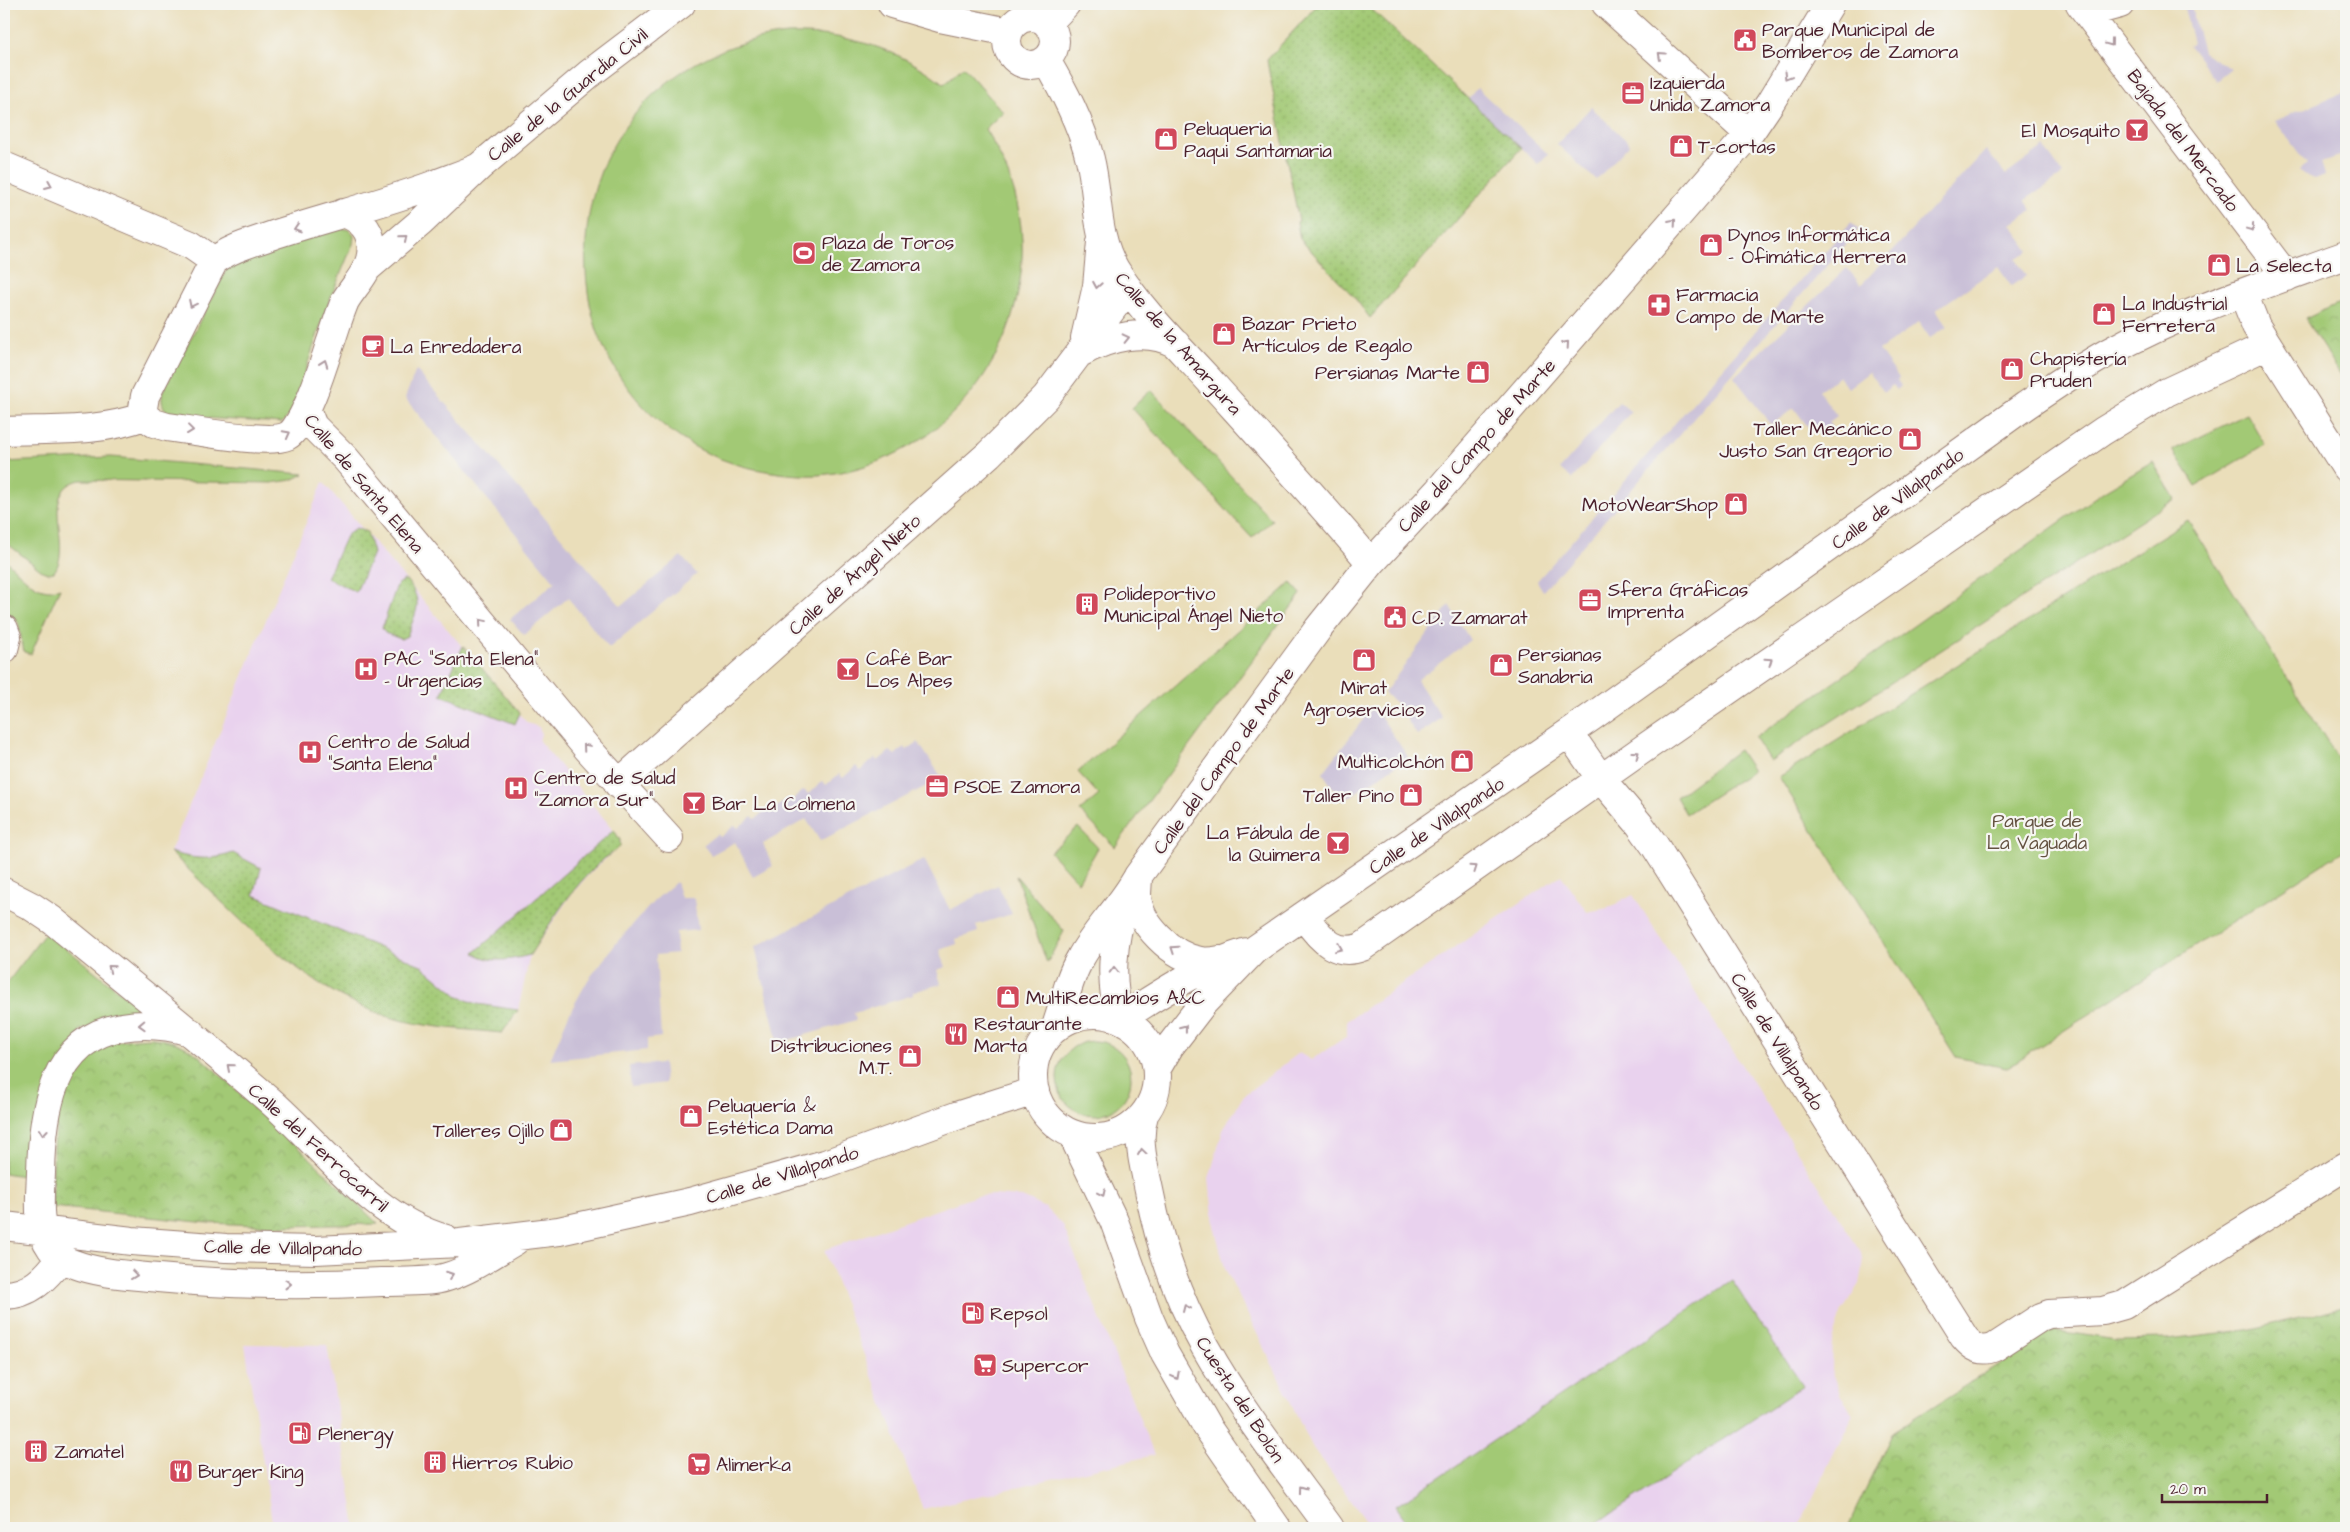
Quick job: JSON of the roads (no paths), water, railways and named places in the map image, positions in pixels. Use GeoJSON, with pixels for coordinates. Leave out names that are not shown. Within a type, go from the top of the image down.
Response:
{"type":"FeatureCollection","features":[{"type":"Feature","properties":{"kind":"street","name":"Calle de la Guardia Civil"},"geometry":{"type":"LineString","coordinates":[[366,269],[421,222],[479,167],[589,74],[681,4]]}},
{"type":"Feature","properties":{"kind":"street"},"geometry":{"type":"LineString","coordinates":[[892,4],[940,18],[1009,32]]}},
{"type":"Feature","properties":{"kind":"street"},"geometry":{"type":"LineString","coordinates":[[1047,24],[1066,4]]}},
{"type":"Feature","properties":{"kind":"street"},"geometry":{"type":"LineString","coordinates":[[1606,4],[1749,134]]}},
{"type":"Feature","properties":{"kind":"street","name":"Calle del Campo de Marte"},"geometry":{"type":"LineString","coordinates":[[1055,1029],[1078,961],[1325,620],[1370,563],[1438,491],[1749,134],[1830,4]]}},
{"type":"Feature","properties":{"kind":"street"},"geometry":{"type":"LineString","coordinates":[[2084,8],[2120,4]]}},
{"type":"Feature","properties":{"kind":"street","name":"Bajada del Mercado"},"geometry":{"type":"LineString","coordinates":[[2084,8],[2287,276]]}},
{"type":"Feature","properties":{"kind":"street"},"geometry":{"type":"LineString","coordinates":[[1033,17],[1047,24],[1055,38],[1054,46],[1046,60],[1031,65],[1017,60],[1008,47],[1009,32],[1013,26],[1026,18],[1033,17]]}},
{"type":"Feature","properties":{"kind":"street","name":"Calle de la Amargura"},"geometry":{"type":"LineString","coordinates":[[1046,60],[1070,102],[1086,144],[1104,242],[1114,268],[1128,288],[1176,344],[1314,497],[1370,563]]}},
{"type":"Feature","properties":{"kind":"street"},"geometry":{"type":"LineString","coordinates":[[4,166],[191,245],[214,260],[145,396],[142,408],[144,416],[96,428],[4,431]]}},
{"type":"Feature","properties":{"kind":"street","name":"Calle de la Guardia Civil"},"geometry":{"type":"LineString","coordinates":[[214,260],[226,252],[410,193],[479,167]]}},
{"type":"Feature","properties":{"kind":"street","name":"Calle de la Guardia Civil"},"geometry":{"type":"LineString","coordinates":[[306,409],[344,304],[366,269],[371,257],[369,233],[364,224],[355,216],[343,213]]}},
{"type":"Feature","properties":{"kind":"street","name":"Calle de Ángel Nieto"},"geometry":{"type":"LineString","coordinates":[[1080,353],[1086,336],[1097,286],[1100,257],[1099,219]]}},
{"type":"Feature","properties":{"kind":"street","name":"Calle de Villalpando"},"geometry":{"type":"LineString","coordinates":[[1157,1068],[1170,1046],[1204,1002],[1254,950],[1569,733],[2074,372],[2136,338],[2243,293],[2346,255]]}},
{"type":"Feature","properties":{"kind":"street","name":"Calle de Ángel Nieto"},"geometry":{"type":"LineString","coordinates":[[618,784],[989,454],[1046,397],[1128,288]]}},
{"type":"Feature","properties":{"kind":"street"},"geometry":{"type":"LineString","coordinates":[[2243,293],[2256,326],[2346,468]]}},
{"type":"Feature","properties":{"kind":"street","name":"Calle de Ángel Nieto"},"geometry":{"type":"LineString","coordinates":[[1080,353],[1101,344],[1140,334],[1164,337],[1176,344]]}},
{"type":"Feature","properties":{"kind":"street"},"geometry":{"type":"LineString","coordinates":[[1303,916],[1322,938],[1333,946],[1343,951],[1352,951],[1362,947],[2103,431],[2167,392],[2268,345]]}},
{"type":"Feature","properties":{"kind":"street","name":"Calle de Santa Elena"},"geometry":{"type":"LineString","coordinates":[[144,416],[154,423],[167,427],[276,439],[288,435],[296,429],[306,409]]}},
{"type":"Feature","properties":{"kind":"street","name":"Calle de Santa Elena"},"geometry":{"type":"LineString","coordinates":[[306,409],[313,426],[346,459],[618,784],[669,838]]}},
{"type":"Feature","properties":{"kind":"street"},"geometry":{"type":"LineString","coordinates":[[4,629],[8,637],[4,649]]}},
{"type":"Feature","properties":{"kind":"street","name":"Calle de Villalpando"},"geometry":{"type":"LineString","coordinates":[[1569,733],[1601,779],[1655,846],[1970,1344],[1982,1350],[1995,1347],[2041,1317],[2049,1314],[2115,1309],[2346,1166]]}},
{"type":"Feature","properties":{"kind":"street","name":"Calle del Campo de Marte"},"geometry":{"type":"LineString","coordinates":[[1120,1018],[1115,998],[1114,956],[1119,921],[1134,884]]}},
{"type":"Feature","properties":{"kind":"street","name":"Calle de Villalpando"},"geometry":{"type":"LineString","coordinates":[[1134,884],[1143,915],[1154,932],[1167,945],[1182,955],[1200,961],[1220,960],[1254,950]]}},
{"type":"Feature","properties":{"kind":"street","name":"Calle del Ferrocarril"},"geometry":{"type":"LineString","coordinates":[[4,892],[32,906],[52,920],[190,1032],[290,1118],[359,1187],[388,1212],[406,1224],[430,1234],[460,1242]]}},
{"type":"Feature","properties":{"kind":"street","name":"Calle de Villalpando"},"geometry":{"type":"LineString","coordinates":[[1120,1018],[1220,960]]}},
{"type":"Feature","properties":{"kind":"street"},"geometry":{"type":"LineString","coordinates":[[1097,1013],[1120,1018],[1137,1030],[1149,1046],[1157,1068],[1155,1094],[1144,1115],[1120,1132],[1105,1137],[1088,1138],[1072,1134],[1052,1120],[1041,1106],[1035,1091],[1034,1074],[1038,1053],[1055,1029],[1063,1023],[1088,1014],[1097,1013]]}},
{"type":"Feature","properties":{"kind":"street","name":"Calle del Ferrocarril"},"geometry":{"type":"LineString","coordinates":[[42,1231],[40,1194],[44,1125],[54,1085],[71,1055],[91,1038],[117,1028],[145,1024],[190,1032]]}},
{"type":"Feature","properties":{"kind":"street","name":"Calle de Villalpando"},"geometry":{"type":"LineString","coordinates":[[4,1226],[132,1241],[269,1250],[316,1250],[460,1242],[524,1236],[595,1225],[690,1202],[826,1164],[960,1115],[1035,1091]]}},
{"type":"Feature","properties":{"kind":"street","name":"Cuesta del Bolón"},"geometry":{"type":"LineString","coordinates":[[1144,1115],[1140,1126],[1140,1139],[1150,1197],[1158,1231],[1184,1304],[1204,1345],[1236,1396],[1330,1528]]}},
{"type":"Feature","properties":{"kind":"street"},"geometry":{"type":"LineString","coordinates":[[1072,1134],[1112,1215],[1149,1318],[1165,1354],[1195,1409],[1277,1528]]}},
{"type":"Feature","properties":{"kind":"street"},"geometry":{"type":"LineString","coordinates":[[4,1296],[25,1292],[38,1284],[61,1258],[51,1249],[42,1231]]}},
{"type":"Feature","properties":{"kind":"street","name":"Calle de Villalpando"},"geometry":{"type":"LineString","coordinates":[[61,1258],[73,1264],[109,1272],[202,1282],[239,1284],[366,1283],[446,1278],[524,1236]]}},
{"type":"Feature","properties":{"kind":"street"},"geometry":{"type":"LineString","coordinates":[[1244,1480],[1262,1528]]}},
{"type":"Feature","properties":{"kind":"place","name":"Parque Municipal de Bomberos de Zamora"},"geometry":{"type":"Point","coordinates":[1745,40]}},
{"type":"Feature","properties":{"kind":"place","name":"Izquierda Unida Zamora"},"geometry":{"type":"Point","coordinates":[1633,93]}},
{"type":"Feature","properties":{"kind":"place","name":"El Mosquito"},"geometry":{"type":"Point","coordinates":[2137,130]}},
{"type":"Feature","properties":{"kind":"place","name":"Peluqueria Paqui Santamaria"},"geometry":{"type":"Point","coordinates":[1166,139]}},
{"type":"Feature","properties":{"kind":"place","name":"T-cortas"},"geometry":{"type":"Point","coordinates":[1681,146]}},
{"type":"Feature","properties":{"kind":"place","name":"Dynos Informática - Ofimática Herrera"},"geometry":{"type":"Point","coordinates":[1711,245]}},
{"type":"Feature","properties":{"kind":"place","name":"Plaza de Toros de Zamora"},"geometry":{"type":"Point","coordinates":[804,253]}},
{"type":"Feature","properties":{"kind":"place","name":"La Selecta"},"geometry":{"type":"Point","coordinates":[2219,265]}},
{"type":"Feature","properties":{"kind":"place","name":"Farmacia Campo de Marte"},"geometry":{"type":"Point","coordinates":[1659,305]}},
{"type":"Feature","properties":{"kind":"place","name":"La Industrial Ferretera"},"geometry":{"type":"Point","coordinates":[2104,314]}},
{"type":"Feature","properties":{"kind":"place","name":"Bazar Prieto Artículos de Regalo"},"geometry":{"type":"Point","coordinates":[1224,334]}},
{"type":"Feature","properties":{"kind":"place","name":"La Enredadera"},"geometry":{"type":"Point","coordinates":[373,346]}},
{"type":"Feature","properties":{"kind":"place","name":"Chapistería Pruden"},"geometry":{"type":"Point","coordinates":[2012,369]}},
{"type":"Feature","properties":{"kind":"place","name":"Persianas Marte"},"geometry":{"type":"Point","coordinates":[1478,372]}},
{"type":"Feature","properties":{"kind":"place","name":"Taller Mecánico Justo San Gregorio"},"geometry":{"type":"Point","coordinates":[1910,439]}},
{"type":"Feature","properties":{"kind":"place","name":"MotoWearShop"},"geometry":{"type":"Point","coordinates":[1736,504]}},
{"type":"Feature","properties":{"kind":"place","name":"Sfera Gráficas Imprenta"},"geometry":{"type":"Point","coordinates":[1590,600]}},
{"type":"Feature","properties":{"kind":"place","name":"Polideportivo Municipal Ángel Nieto"},"geometry":{"type":"Point","coordinates":[1087,604]}},
{"type":"Feature","properties":{"kind":"place","name":"C.D. Zamarat"},"geometry":{"type":"Point","coordinates":[1395,617]}},
{"type":"Feature","properties":{"kind":"place","name":"Mirat Agroservicios"},"geometry":{"type":"Point","coordinates":[1364,660]}},
{"type":"Feature","properties":{"kind":"place","name":"Persianas Sanabria"},"geometry":{"type":"Point","coordinates":[1501,665]}},
{"type":"Feature","properties":{"kind":"place","name":"PAC \"Santa Elena\" - Urgencias"},"geometry":{"type":"Point","coordinates":[366,669]}},
{"type":"Feature","properties":{"kind":"place","name":"Café Bar Los Alpes"},"geometry":{"type":"Point","coordinates":[848,669]}},
{"type":"Feature","properties":{"kind":"place","name":"Centro de Salud \"Santa Elena\""},"geometry":{"type":"Point","coordinates":[310,752]}},
{"type":"Feature","properties":{"kind":"place","name":"Multicolchón"},"geometry":{"type":"Point","coordinates":[1462,761]}},
{"type":"Feature","properties":{"kind":"place","name":"PSOE Zamora"},"geometry":{"type":"Point","coordinates":[937,786]}},
{"type":"Feature","properties":{"kind":"place","name":"Centro de Salud \"Zamora Sur\""},"geometry":{"type":"Point","coordinates":[516,788]}},
{"type":"Feature","properties":{"kind":"place","name":"Taller Pino"},"geometry":{"type":"Point","coordinates":[1411,795]}},
{"type":"Feature","properties":{"kind":"place","name":"Bar La Colmena"},"geometry":{"type":"Point","coordinates":[694,803]}},
{"type":"Feature","properties":{"kind":"place","name":"La Fábula de la Quimera"},"geometry":{"type":"Point","coordinates":[1338,843]}},
{"type":"Feature","properties":{"kind":"place","name":"MultiRecambios A&C"},"geometry":{"type":"Point","coordinates":[1008,997]}},
{"type":"Feature","properties":{"kind":"place","name":"Restaurante Marta"},"geometry":{"type":"Point","coordinates":[956,1034]}},
{"type":"Feature","properties":{"kind":"place","name":"Distribuciones M.T."},"geometry":{"type":"Point","coordinates":[910,1056]}},
{"type":"Feature","properties":{"kind":"place","name":"Peluquería & Estética Dama"},"geometry":{"type":"Point","coordinates":[691,1116]}},
{"type":"Feature","properties":{"kind":"place","name":"Talleres Ojillo"},"geometry":{"type":"Point","coordinates":[561,1130]}},
{"type":"Feature","properties":{"kind":"place","name":"Repsol"},"geometry":{"type":"Point","coordinates":[973,1313]}},
{"type":"Feature","properties":{"kind":"place","name":"Supercor"},"geometry":{"type":"Point","coordinates":[985,1365]}},
{"type":"Feature","properties":{"kind":"place","name":"Plenergy"},"geometry":{"type":"Point","coordinates":[300,1433]}},
{"type":"Feature","properties":{"kind":"place","name":"Zamatel"},"geometry":{"type":"Point","coordinates":[36,1451]}},
{"type":"Feature","properties":{"kind":"place","name":"Hierros Rubio"},"geometry":{"type":"Point","coordinates":[435,1462]}},
{"type":"Feature","properties":{"kind":"place","name":"Alimerka"},"geometry":{"type":"Point","coordinates":[699,1464]}},
{"type":"Feature","properties":{"kind":"place","name":"Burger King"},"geometry":{"type":"Point","coordinates":[181,1471]}},
{"type":"Feature","properties":{"kind":"park label","name":"Parque de La Vaguada"},"geometry":{"type":"Point","coordinates":[2037,831]}}]}
